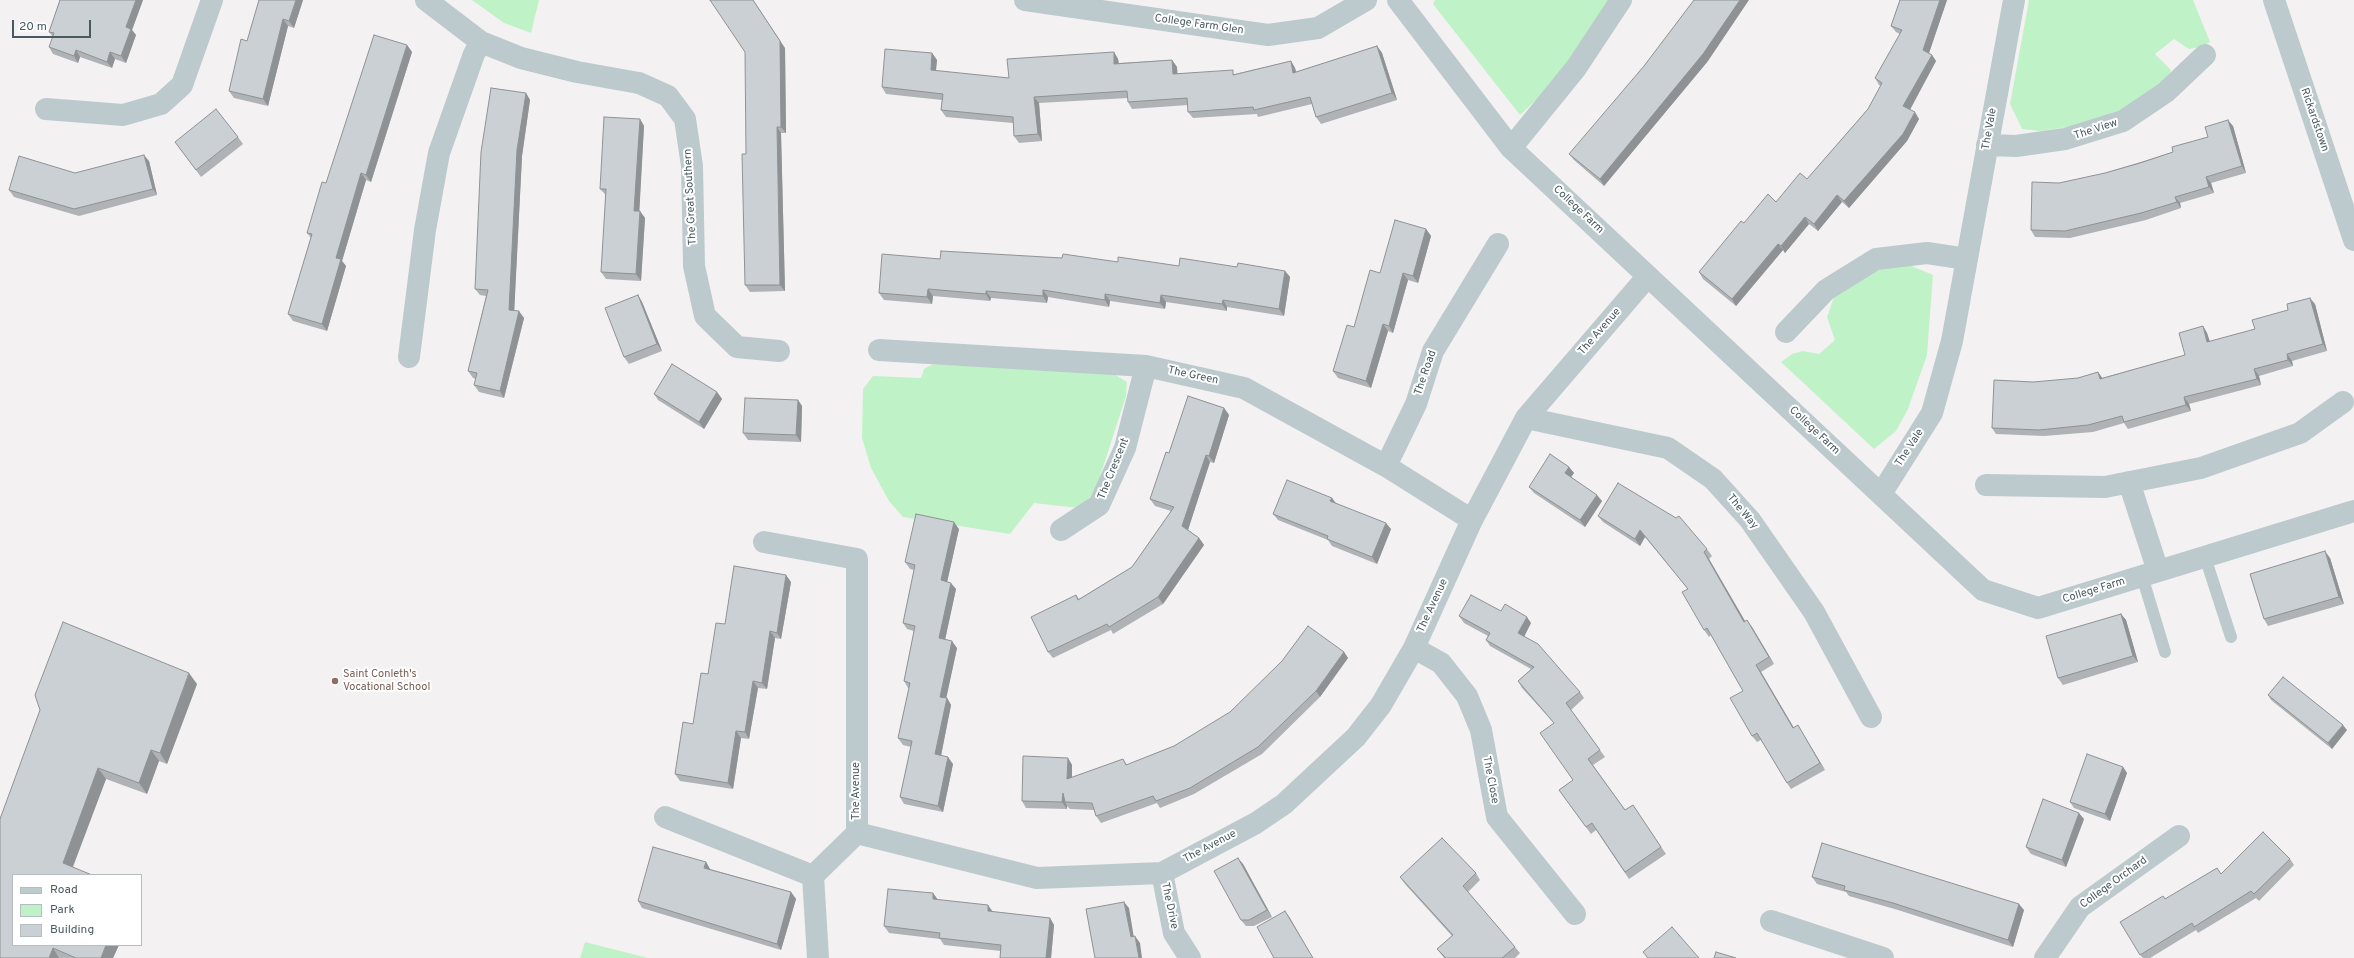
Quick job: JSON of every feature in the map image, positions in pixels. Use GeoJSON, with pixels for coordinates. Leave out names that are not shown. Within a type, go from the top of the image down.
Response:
{"type":"FeatureCollection","features":[{"type":"Feature","properties":{"kind":"street"},"geometry":{"type":"LineString","coordinates":[[46,110],[123,115],[161,104],[182,85],[212,0]]}},
{"type":"Feature","properties":{"kind":"street","name":"The Great Southern"},"geometry":{"type":"LineString","coordinates":[[426,0],[481,42],[521,58],[570,71],[639,83],[668,96],[685,119],[692,166],[694,266],[705,316],[737,347],[779,350]]}},
{"type":"Feature","properties":{"kind":"street","name":"College Farm Glen"},"geometry":{"type":"LineString","coordinates":[[1025,0],[1268,35],[1318,28],[1366,0]]}},
{"type":"Feature","properties":{"kind":"street","name":"College Farm"},"geometry":{"type":"LineString","coordinates":[[1398,0],[1511,148],[1983,590],[2038,608],[2354,511]]}},
{"type":"Feature","properties":{"kind":"street"},"geometry":{"type":"LineString","coordinates":[[1511,148],[1576,68],[1621,0]]}},
{"type":"Feature","properties":{"kind":"street","name":"The Vale"},"geometry":{"type":"LineString","coordinates":[[1881,494],[1932,413],[1952,341],[2014,0]]}},
{"type":"Feature","properties":{"kind":"street","name":"Rickardstown"},"geometry":{"type":"LineString","coordinates":[[2274,0],[2354,240]]}},
{"type":"Feature","properties":{"kind":"street"},"geometry":{"type":"LineString","coordinates":[[409,357],[425,230],[439,153],[474,54],[481,42]]}},
{"type":"Feature","properties":{"kind":"street","name":"The View"},"geometry":{"type":"LineString","coordinates":[[1987,145],[2016,146],[2065,139],[2123,121],[2166,92],[2205,55]]}},
{"type":"Feature","properties":{"kind":"street","name":"The Road"},"geometry":{"type":"LineString","coordinates":[[1386,466],[1416,404],[1433,351],[1498,244]]}},
{"type":"Feature","properties":{"kind":"street"},"geometry":{"type":"LineString","coordinates":[[1786,332],[1826,290],[1876,258],[1927,254],[1967,259]]}},
{"type":"Feature","properties":{"kind":"street","name":"The Avenue"},"geometry":{"type":"LineString","coordinates":[[764,542],[857,559],[857,833],[1037,878],[1162,873],[1256,823],[1284,804],[1356,737],[1382,705],[1414,648],[1472,520],[1526,418],[1648,276]]}},
{"type":"Feature","properties":{"kind":"street","name":"The Green"},"geometry":{"type":"LineString","coordinates":[[879,350],[1146,366],[1244,388],[1386,466],[1472,520]]}},
{"type":"Feature","properties":{"kind":"street","name":"The Crescent"},"geometry":{"type":"LineString","coordinates":[[1061,530],[1099,505],[1124,448],[1146,366]]}},
{"type":"Feature","properties":{"kind":"street"},"geometry":{"type":"LineString","coordinates":[[1986,485],[2105,487],[2201,468],[2300,433],[2343,402]]}},
{"type":"Feature","properties":{"kind":"street","name":"The Way"},"geometry":{"type":"LineString","coordinates":[[1526,418],[1668,448],[1713,479],[1750,520],[1814,612],[1871,717]]}},
{"type":"Feature","properties":{"kind":"street"},"geometry":{"type":"LineString","coordinates":[[2129,482],[2150,574]]}},
{"type":"Feature","properties":{"kind":"street","name":"The Close"},"geometry":{"type":"LineString","coordinates":[[1414,648],[1441,663],[1467,696],[1481,730],[1497,817],[1575,914]]}},
{"type":"Feature","properties":{"kind":"street"},"geometry":{"type":"LineString","coordinates":[[666,817],[813,876]]}},
{"type":"Feature","properties":{"kind":"street"},"geometry":{"type":"LineString","coordinates":[[818,958],[813,876],[857,833]]}},
{"type":"Feature","properties":{"kind":"street","name":"College Orchard"},"geometry":{"type":"LineString","coordinates":[[2044,958],[2080,907],[2179,836]]}},
{"type":"Feature","properties":{"kind":"street","name":"The Drive"},"geometry":{"type":"LineString","coordinates":[[1162,873],[1174,933],[1190,958]]}},
{"type":"Feature","properties":{"kind":"street"},"geometry":{"type":"LineString","coordinates":[[1771,921],[1883,958]]}},
{"type":"Feature","properties":{"kind":"lane"},"geometry":{"type":"LineString","coordinates":[[2205,557],[2231,637]]}},
{"type":"Feature","properties":{"kind":"lane"},"geometry":{"type":"LineString","coordinates":[[2150,574],[2164,652]]}},
{"type":"Feature","properties":{"kind":"green space"},"geometry":{"type":"Polygon","coordinates":[[[472,0],[539,0],[531,33],[504,23],[472,0]]]}},
{"type":"Feature","properties":{"kind":"green space"},"geometry":{"type":"Polygon","coordinates":[[[1435,0],[1615,0],[1557,80],[1520,115],[1433,4],[1435,0]]]}},
{"type":"Feature","properties":{"kind":"green space"},"geometry":{"type":"Polygon","coordinates":[[[2029,0],[2193,0],[2210,42],[2201,47],[2189,49],[2174,39],[2155,54],[2171,70],[2163,85],[2146,100],[2088,124],[2040,131],[2022,129],[2010,104],[2029,0]]]}},
{"type":"Feature","properties":{"kind":"green space"},"geometry":{"type":"Polygon","coordinates":[[[1909,265],[1933,275],[1927,355],[1908,409],[1896,431],[1874,449],[1781,362],[1792,354],[1803,351],[1819,354],[1835,340],[1827,317],[1834,297],[1857,278],[1883,268],[1909,265]]]}},
{"type":"Feature","properties":{"kind":"green space"},"geometry":{"type":"Polygon","coordinates":[[[933,364],[1114,374],[1127,382],[1126,396],[1095,492],[1079,508],[1034,503],[1010,534],[903,517],[889,501],[871,468],[862,438],[863,389],[873,376],[921,378],[924,369],[933,364]]]}},
{"type":"Feature","properties":{"kind":"green space"},"geometry":{"type":"Polygon","coordinates":[[[585,942],[648,958],[580,958],[585,942]]]}},
{"type":"Feature","properties":{"kind":"building"},"geometry":{"type":"Polygon","coordinates":[[[60,0],[136,0],[126,27],[131,29],[121,56],[110,52],[107,62],[76,50],[74,56],[49,47],[54,33],[49,32],[60,0]]]}},
{"type":"Feature","properties":{"kind":"building"},"geometry":{"type":"Polygon","coordinates":[[[259,0],[296,0],[289,21],[283,19],[263,99],[229,91],[241,39],[247,41],[259,0]]]}},
{"type":"Feature","properties":{"kind":"building"},"geometry":{"type":"Polygon","coordinates":[[[710,0],[753,0],[780,41],[781,127],[777,127],[780,285],[745,285],[742,154],[746,154],[745,52],[710,0]]]}},
{"type":"Feature","properties":{"kind":"building"},"geometry":{"type":"Polygon","coordinates":[[[1694,0],[1740,0],[1703,54],[1600,179],[1569,154],[1644,66],[1694,0]]]}},
{"type":"Feature","properties":{"kind":"building"},"geometry":{"type":"Polygon","coordinates":[[[1900,0],[1940,0],[1923,50],[1932,55],[1903,106],[1915,112],[1903,134],[1844,201],[1837,195],[1814,224],[1805,217],[1781,246],[1778,244],[1732,299],[1699,272],[1741,221],[1744,223],[1768,194],[1776,202],[1800,173],[1807,179],[1868,109],[1882,83],[1875,78],[1902,30],[1891,26],[1900,0]]]}},
{"type":"Feature","properties":{"kind":"building"},"geometry":{"type":"Polygon","coordinates":[[[374,35],[407,45],[366,175],[361,173],[336,258],[341,259],[322,324],[288,314],[312,234],[307,233],[322,182],[326,183],[374,35]]]}},
{"type":"Feature","properties":{"kind":"building"},"geometry":{"type":"Polygon","coordinates":[[[1377,46],[1392,93],[1316,117],[1310,97],[1254,110],[1253,107],[1188,112],[1187,98],[1128,102],[1127,91],[1034,97],[1038,134],[1014,136],[1013,117],[941,110],[943,94],[882,87],[885,49],[932,53],[931,70],[1009,78],[1007,59],[1114,52],[1114,64],[1172,60],[1173,74],[1233,70],[1233,75],[1291,61],[1293,73],[1377,46]]]}},
{"type":"Feature","properties":{"kind":"building"},"geometry":{"type":"Polygon","coordinates":[[[491,88],[526,93],[517,150],[509,310],[519,311],[500,391],[474,385],[477,373],[468,371],[488,290],[475,289],[481,152],[491,88]]]}},
{"type":"Feature","properties":{"kind":"building"},"geometry":{"type":"Polygon","coordinates":[[[216,109],[238,137],[196,170],[175,142],[216,109]]]}},
{"type":"Feature","properties":{"kind":"building"},"geometry":{"type":"Polygon","coordinates":[[[604,117],[640,119],[634,211],[640,211],[636,274],[601,272],[606,189],[600,189],[604,117]]]}},
{"type":"Feature","properties":{"kind":"building"},"geometry":{"type":"Polygon","coordinates":[[[2228,120],[2242,166],[2206,177],[2209,187],[2175,197],[2177,202],[2141,213],[2065,231],[2031,230],[2032,182],[2059,183],[2105,173],[2140,163],[2173,152],[2172,147],[2208,137],[2205,127],[2228,120]]]}},
{"type":"Feature","properties":{"kind":"building"},"geometry":{"type":"Polygon","coordinates":[[[144,155],[153,189],[74,209],[9,190],[19,156],[75,173],[144,155]]]}},
{"type":"Feature","properties":{"kind":"building"},"geometry":{"type":"Polygon","coordinates":[[[1395,220],[1426,229],[1413,276],[1403,273],[1389,326],[1383,324],[1366,381],[1333,371],[1347,325],[1354,327],[1370,270],[1380,273],[1395,220]]]}},
{"type":"Feature","properties":{"kind":"building"},"geometry":{"type":"Polygon","coordinates":[[[941,251],[1062,258],[1063,254],[1118,262],[1118,257],[1179,266],[1180,258],[1237,267],[1238,263],[1285,271],[1279,309],[1223,300],[1222,304],[1161,295],[1160,303],[1105,294],[1105,300],[1043,290],[1043,296],[986,291],[986,294],[928,289],[927,297],[879,293],[882,254],[940,259],[941,251]]]}},
{"type":"Feature","properties":{"kind":"building"},"geometry":{"type":"Polygon","coordinates":[[[638,295],[657,344],[624,357],[605,308],[638,295]]]}},
{"type":"Feature","properties":{"kind":"building"},"geometry":{"type":"Polygon","coordinates":[[[2310,298],[2323,344],[2287,354],[2288,360],[2254,369],[2257,379],[2184,397],[2186,405],[2124,422],[2122,416],[2088,425],[2039,430],[1992,428],[1994,380],[2033,382],[2078,378],[2098,372],[2100,379],[2185,355],[2179,333],[2203,326],[2207,342],[2255,329],[2252,320],[2288,310],[2287,304],[2310,298]]]}},
{"type":"Feature","properties":{"kind":"building"},"geometry":{"type":"Polygon","coordinates":[[[672,364],[717,392],[699,422],[654,394],[672,364]]]}},
{"type":"Feature","properties":{"kind":"building"},"geometry":{"type":"Polygon","coordinates":[[[1188,396],[1224,408],[1209,456],[1206,455],[1182,526],[1199,538],[1158,597],[1109,627],[1107,624],[1048,652],[1031,617],[1076,595],[1078,600],[1132,567],[1174,507],[1150,499],[1166,452],[1169,453],[1188,396]]]}},
{"type":"Feature","properties":{"kind":"building"},"geometry":{"type":"Polygon","coordinates":[[[745,398],[798,400],[796,435],[743,433],[745,398]]]}},
{"type":"Feature","properties":{"kind":"building"},"geometry":{"type":"Polygon","coordinates":[[[1550,454],[1569,467],[1565,473],[1597,495],[1580,520],[1529,487],[1550,454]]]}},
{"type":"Feature","properties":{"kind":"building"},"geometry":{"type":"Polygon","coordinates":[[[1287,480],[1332,498],[1330,501],[1386,523],[1372,557],[1327,539],[1328,536],[1273,514],[1287,480]]]}},
{"type":"Feature","properties":{"kind":"building"},"geometry":{"type":"Polygon","coordinates":[[[1618,483],[1676,518],[1679,516],[1707,549],[1704,552],[1744,622],[1747,620],[1769,657],[1756,665],[1793,728],[1798,725],[1820,763],[1787,783],[1757,733],[1752,736],[1730,698],[1743,691],[1707,628],[1704,630],[1682,592],[1688,589],[1640,530],[1635,539],[1598,516],[1618,483]]]}},
{"type":"Feature","properties":{"kind":"building"},"geometry":{"type":"Polygon","coordinates":[[[916,514],[954,522],[941,580],[951,583],[939,638],[952,641],[940,697],[947,698],[935,754],[948,757],[938,806],[900,797],[912,741],[898,738],[910,683],[904,681],[915,626],[903,623],[915,565],[905,562],[916,514]]]}},
{"type":"Feature","properties":{"kind":"building"},"geometry":{"type":"Polygon","coordinates":[[[2325,551],[2339,597],[2264,619],[2250,574],[2325,551]]]}},
{"type":"Feature","properties":{"kind":"building"},"geometry":{"type":"Polygon","coordinates":[[[734,566],[786,575],[777,633],[770,631],[762,683],[753,681],[745,732],[736,731],[728,783],[675,774],[683,722],[693,724],[701,673],[708,674],[716,623],[725,624],[734,566]]]}},
{"type":"Feature","properties":{"kind":"building"},"geometry":{"type":"Polygon","coordinates":[[[1471,595],[1501,611],[1505,604],[1527,617],[1518,633],[1538,644],[1580,692],[1566,703],[1600,750],[1588,759],[1625,810],[1633,805],[1661,847],[1625,872],[1592,823],[1586,827],[1559,790],[1573,780],[1540,733],[1554,723],[1518,681],[1534,667],[1486,640],[1490,633],[1459,616],[1471,595]]]}},
{"type":"Feature","properties":{"kind":"building"},"geometry":{"type":"Polygon","coordinates":[[[2121,614],[2133,656],[2058,678],[2046,636],[2121,614]]]}},
{"type":"Feature","properties":{"kind":"building"},"geometry":{"type":"Polygon","coordinates":[[[63,622],[189,673],[160,753],[151,750],[139,783],[98,768],[63,863],[90,874],[12,874],[12,946],[106,946],[101,958],[76,958],[53,948],[49,958],[0,958],[0,819],[40,710],[35,695],[63,622]]]}},
{"type":"Feature","properties":{"kind":"building"},"geometry":{"type":"Polygon","coordinates":[[[1308,626],[1344,652],[1316,691],[1258,747],[1190,788],[1156,801],[1153,796],[1096,816],[1092,803],[1065,802],[1063,793],[1062,802],[1022,801],[1023,756],[1068,758],[1067,779],[1123,759],[1126,765],[1174,746],[1230,712],[1282,661],[1308,626]]]}},
{"type":"Feature","properties":{"kind":"building"},"geometry":{"type":"Polygon","coordinates":[[[2283,677],[2343,725],[2328,743],[2268,695],[2283,677]]]}},
{"type":"Feature","properties":{"kind":"building"},"geometry":{"type":"Polygon","coordinates":[[[2087,754],[2123,767],[2105,814],[2070,802],[2087,754]]]}},
{"type":"Feature","properties":{"kind":"building"},"geometry":{"type":"Polygon","coordinates":[[[2043,799],[2079,813],[2062,860],[2026,847],[2043,799]]]}},
{"type":"Feature","properties":{"kind":"building"},"geometry":{"type":"Polygon","coordinates":[[[2263,832],[2290,859],[2254,894],[2251,891],[2194,927],[2192,923],[2140,955],[2120,922],[2163,896],[2165,899],[2217,868],[2221,874],[2263,832]]]}},
{"type":"Feature","properties":{"kind":"building"},"geometry":{"type":"Polygon","coordinates":[[[1442,838],[1476,873],[1463,886],[1515,947],[1502,958],[1446,958],[1437,949],[1453,935],[1400,877],[1442,838]]]}},
{"type":"Feature","properties":{"kind":"building"},"geometry":{"type":"Polygon","coordinates":[[[1822,843],[2019,904],[2008,940],[1893,903],[1844,890],[1845,886],[1812,877],[1822,843]]]}},
{"type":"Feature","properties":{"kind":"building"},"geometry":{"type":"Polygon","coordinates":[[[653,847],[706,862],[704,868],[791,892],[777,944],[638,901],[653,847]]]}},
{"type":"Feature","properties":{"kind":"building"},"geometry":{"type":"Polygon","coordinates":[[[1238,858],[1267,910],[1249,920],[1241,920],[1214,871],[1238,858]]]}},
{"type":"Feature","properties":{"kind":"building"},"geometry":{"type":"Polygon","coordinates":[[[888,889],[933,893],[933,899],[988,905],[988,911],[1050,918],[1046,958],[1000,958],[1001,945],[939,938],[940,933],[884,926],[888,889]]]}},
{"type":"Feature","properties":{"kind":"building"},"geometry":{"type":"Polygon","coordinates":[[[1124,902],[1131,937],[1135,936],[1139,958],[1095,958],[1086,909],[1124,902]]]}},
{"type":"Feature","properties":{"kind":"building"},"geometry":{"type":"Polygon","coordinates":[[[1285,911],[1313,958],[1274,958],[1257,927],[1285,911]]]}},
{"type":"Feature","properties":{"kind":"building"},"geometry":{"type":"Polygon","coordinates":[[[1672,927],[1699,958],[1648,958],[1643,952],[1672,927]]]}},
{"type":"Feature","properties":{"kind":"building"},"geometry":{"type":"Polygon","coordinates":[[[1716,952],[1736,958],[1714,958],[1716,952]]]}},
{"type":"Feature","properties":{"kind":"place","name":"Saint Conleth's Vocational School"},"geometry":{"type":"Point","coordinates":[335,681]}}]}
